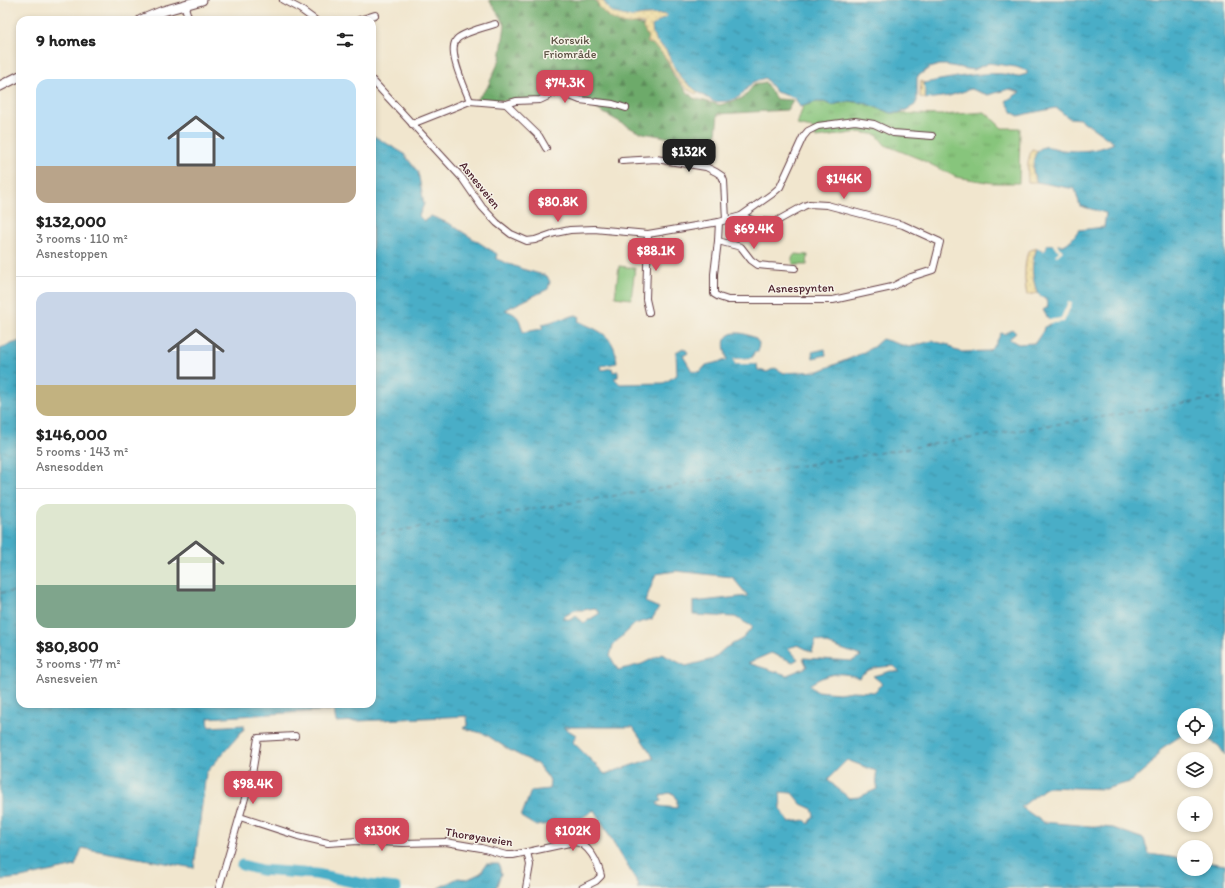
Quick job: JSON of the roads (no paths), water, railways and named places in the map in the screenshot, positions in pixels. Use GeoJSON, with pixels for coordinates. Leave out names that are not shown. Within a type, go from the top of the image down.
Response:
{"type":"FeatureCollection","features":[{"type":"Feature","properties":{"kind":"main road"},"geometry":{"type":"LineString","coordinates":[[152,16],[184,4],[202,0]]}},
{"type":"Feature","properties":{"kind":"main road"},"geometry":{"type":"LineString","coordinates":[[0,86],[16,78]]}},
{"type":"Feature","properties":{"kind":"street"},"geometry":{"type":"LineString","coordinates":[[283,0],[310,16]]}},
{"type":"Feature","properties":{"kind":"street"},"geometry":{"type":"LineString","coordinates":[[184,4],[188,16]]}},
{"type":"Feature","properties":{"kind":"street"},"geometry":{"type":"LineString","coordinates":[[470,101],[454,59],[452,49],[453,44],[456,39],[461,36],[495,24]]}},
{"type":"Feature","properties":{"kind":"street","name":"Asnesveien"},"geometry":{"type":"LineString","coordinates":[[376,84],[462,178],[482,206],[497,223],[519,238],[527,241],[535,240],[555,233],[581,229],[648,234],[719,222],[740,216],[780,187],[803,137],[812,128],[818,126],[862,121],[874,124],[893,133],[932,136]]}},
{"type":"Feature","properties":{"kind":"street"},"geometry":{"type":"LineString","coordinates":[[412,124],[470,101],[506,104],[516,101],[543,100],[550,94],[557,92],[580,100],[613,104],[626,108]]}},
{"type":"Feature","properties":{"kind":"street"},"geometry":{"type":"LineString","coordinates":[[506,104],[539,136],[546,148]]}},
{"type":"Feature","properties":{"kind":"street"},"geometry":{"type":"LineString","coordinates":[[622,160],[656,159],[706,167],[716,172],[722,176],[724,181],[726,220]]}},
{"type":"Feature","properties":{"kind":"street","name":"Asnespynten"},"geometry":{"type":"LineString","coordinates":[[719,222],[714,274],[714,294],[728,300],[834,300],[892,287],[911,277],[933,270],[940,242],[903,225],[827,205],[809,204],[775,222],[755,221],[740,216]]}},
{"type":"Feature","properties":{"kind":"street"},"geometry":{"type":"LineString","coordinates":[[648,234],[646,299],[648,312]]}},
{"type":"Feature","properties":{"kind":"street","name":"Asnespynten"},"geometry":{"type":"LineString","coordinates":[[718,241],[741,247],[751,260],[758,265],[795,268]]}},
{"type":"Feature","properties":{"kind":"street"},"geometry":{"type":"LineString","coordinates":[[219,888],[252,774],[258,738],[295,736]]}},
{"type":"Feature","properties":{"kind":"street","name":"Thorøyaveien"},"geometry":{"type":"LineString","coordinates":[[240,817],[298,836],[328,843],[363,841],[403,843],[446,842],[506,854],[526,852],[574,842],[582,844],[589,850],[601,876],[596,881],[582,888]]}},
{"type":"Feature","properties":{"kind":"street"},"geometry":{"type":"LineString","coordinates":[[526,852],[530,865],[526,888]]}},
{"type":"Feature","properties":{"kind":"water"},"geometry":{"type":"Polygon","coordinates":[[[603,0],[1225,0],[1225,755],[1219,746],[1213,742],[1213,708],[1177,708],[1177,738],[1162,748],[1150,765],[1130,782],[1105,789],[1047,787],[1021,807],[1043,822],[1113,828],[1144,839],[1149,854],[1177,858],[1177,876],[1213,876],[1213,863],[1225,865],[1225,888],[637,888],[639,885],[594,810],[580,819],[536,826],[521,817],[531,791],[549,789],[550,780],[537,764],[511,751],[485,734],[463,728],[468,725],[467,716],[336,722],[334,710],[208,718],[209,727],[244,725],[244,729],[206,773],[194,868],[82,848],[75,866],[21,878],[0,880],[0,348],[16,342],[16,708],[376,708],[376,137],[403,153],[418,172],[424,204],[419,216],[424,221],[431,216],[450,224],[497,254],[496,258],[499,260],[522,269],[547,276],[550,282],[548,289],[505,310],[516,315],[523,332],[542,329],[543,324],[576,315],[580,317],[578,321],[594,328],[610,340],[616,354],[617,363],[601,366],[602,370],[612,368],[613,372],[618,371],[618,377],[614,378],[620,384],[664,383],[677,375],[676,352],[683,348],[688,353],[683,356],[692,371],[700,372],[706,365],[727,360],[724,342],[727,336],[735,333],[752,336],[759,343],[758,352],[754,352],[752,358],[734,359],[735,364],[757,364],[758,370],[767,372],[775,368],[784,373],[819,371],[856,356],[873,347],[882,339],[909,347],[932,341],[949,345],[954,350],[962,352],[989,351],[995,345],[1001,333],[1005,334],[1012,329],[1016,333],[1009,339],[1018,344],[1035,343],[1044,327],[1051,324],[1043,310],[1048,307],[1046,300],[1037,293],[1034,281],[1032,270],[1037,248],[1044,251],[1047,244],[1061,245],[1067,243],[1079,230],[1104,227],[1106,213],[1080,206],[1075,189],[1037,182],[1033,168],[1034,157],[1040,149],[1044,147],[1082,151],[1102,148],[1114,143],[1080,119],[1069,118],[1056,108],[1019,116],[1013,113],[1006,101],[1020,92],[1009,89],[988,95],[971,89],[949,96],[926,99],[924,83],[984,74],[997,74],[1016,77],[1027,74],[1027,71],[1016,67],[989,63],[973,70],[946,65],[939,65],[929,68],[917,77],[917,101],[915,105],[901,113],[891,113],[864,103],[849,101],[832,105],[824,102],[816,102],[800,107],[795,98],[776,92],[765,78],[753,82],[739,97],[729,101],[714,102],[698,92],[682,79],[666,50],[657,42],[653,35],[652,26],[667,16],[665,14],[631,17],[614,13],[608,8],[603,0]],[[676,571],[656,574],[645,602],[659,608],[652,619],[635,624],[613,645],[610,656],[618,670],[642,664],[662,654],[686,666],[713,659],[725,648],[742,639],[753,627],[735,617],[693,615],[693,602],[748,596],[732,577],[676,571]],[[594,608],[575,610],[562,618],[571,620],[576,616],[584,623],[600,613],[594,608]],[[816,640],[812,652],[798,645],[788,648],[798,659],[793,662],[771,653],[748,663],[787,675],[807,667],[803,658],[852,661],[861,656],[816,640]],[[894,666],[875,668],[862,674],[859,678],[845,674],[833,674],[821,678],[809,685],[816,691],[839,693],[852,691],[874,692],[883,684],[873,676],[891,671],[900,672],[894,666]],[[563,727],[576,735],[573,742],[605,774],[654,758],[633,727],[563,727]],[[847,760],[828,779],[830,782],[849,798],[859,797],[877,789],[876,771],[847,760]],[[780,792],[781,810],[789,822],[805,820],[809,824],[814,815],[812,809],[801,804],[792,793],[780,792]],[[669,793],[661,795],[660,797],[662,801],[657,803],[659,806],[677,808],[677,799],[674,794],[669,793]]]}},
{"type":"Feature","properties":{"kind":"water"},"geometry":{"type":"Polygon","coordinates":[[[825,349],[826,355],[813,358],[812,352],[825,349]]]}},
{"type":"Feature","properties":{"kind":"water"},"geometry":{"type":"Polygon","coordinates":[[[486,864],[499,864],[501,874],[496,888],[438,888],[458,878],[468,879],[481,873],[486,864]]]}},
{"type":"Feature","properties":{"kind":"waterway"},"geometry":{"type":"LineString","coordinates":[[242,865],[261,870],[316,874],[368,885],[396,888]]}},
{"type":"Feature","properties":{"kind":"park label","name":"Korsvik Friområde"},"geometry":{"type":"Point","coordinates":[570,47]}}]}
